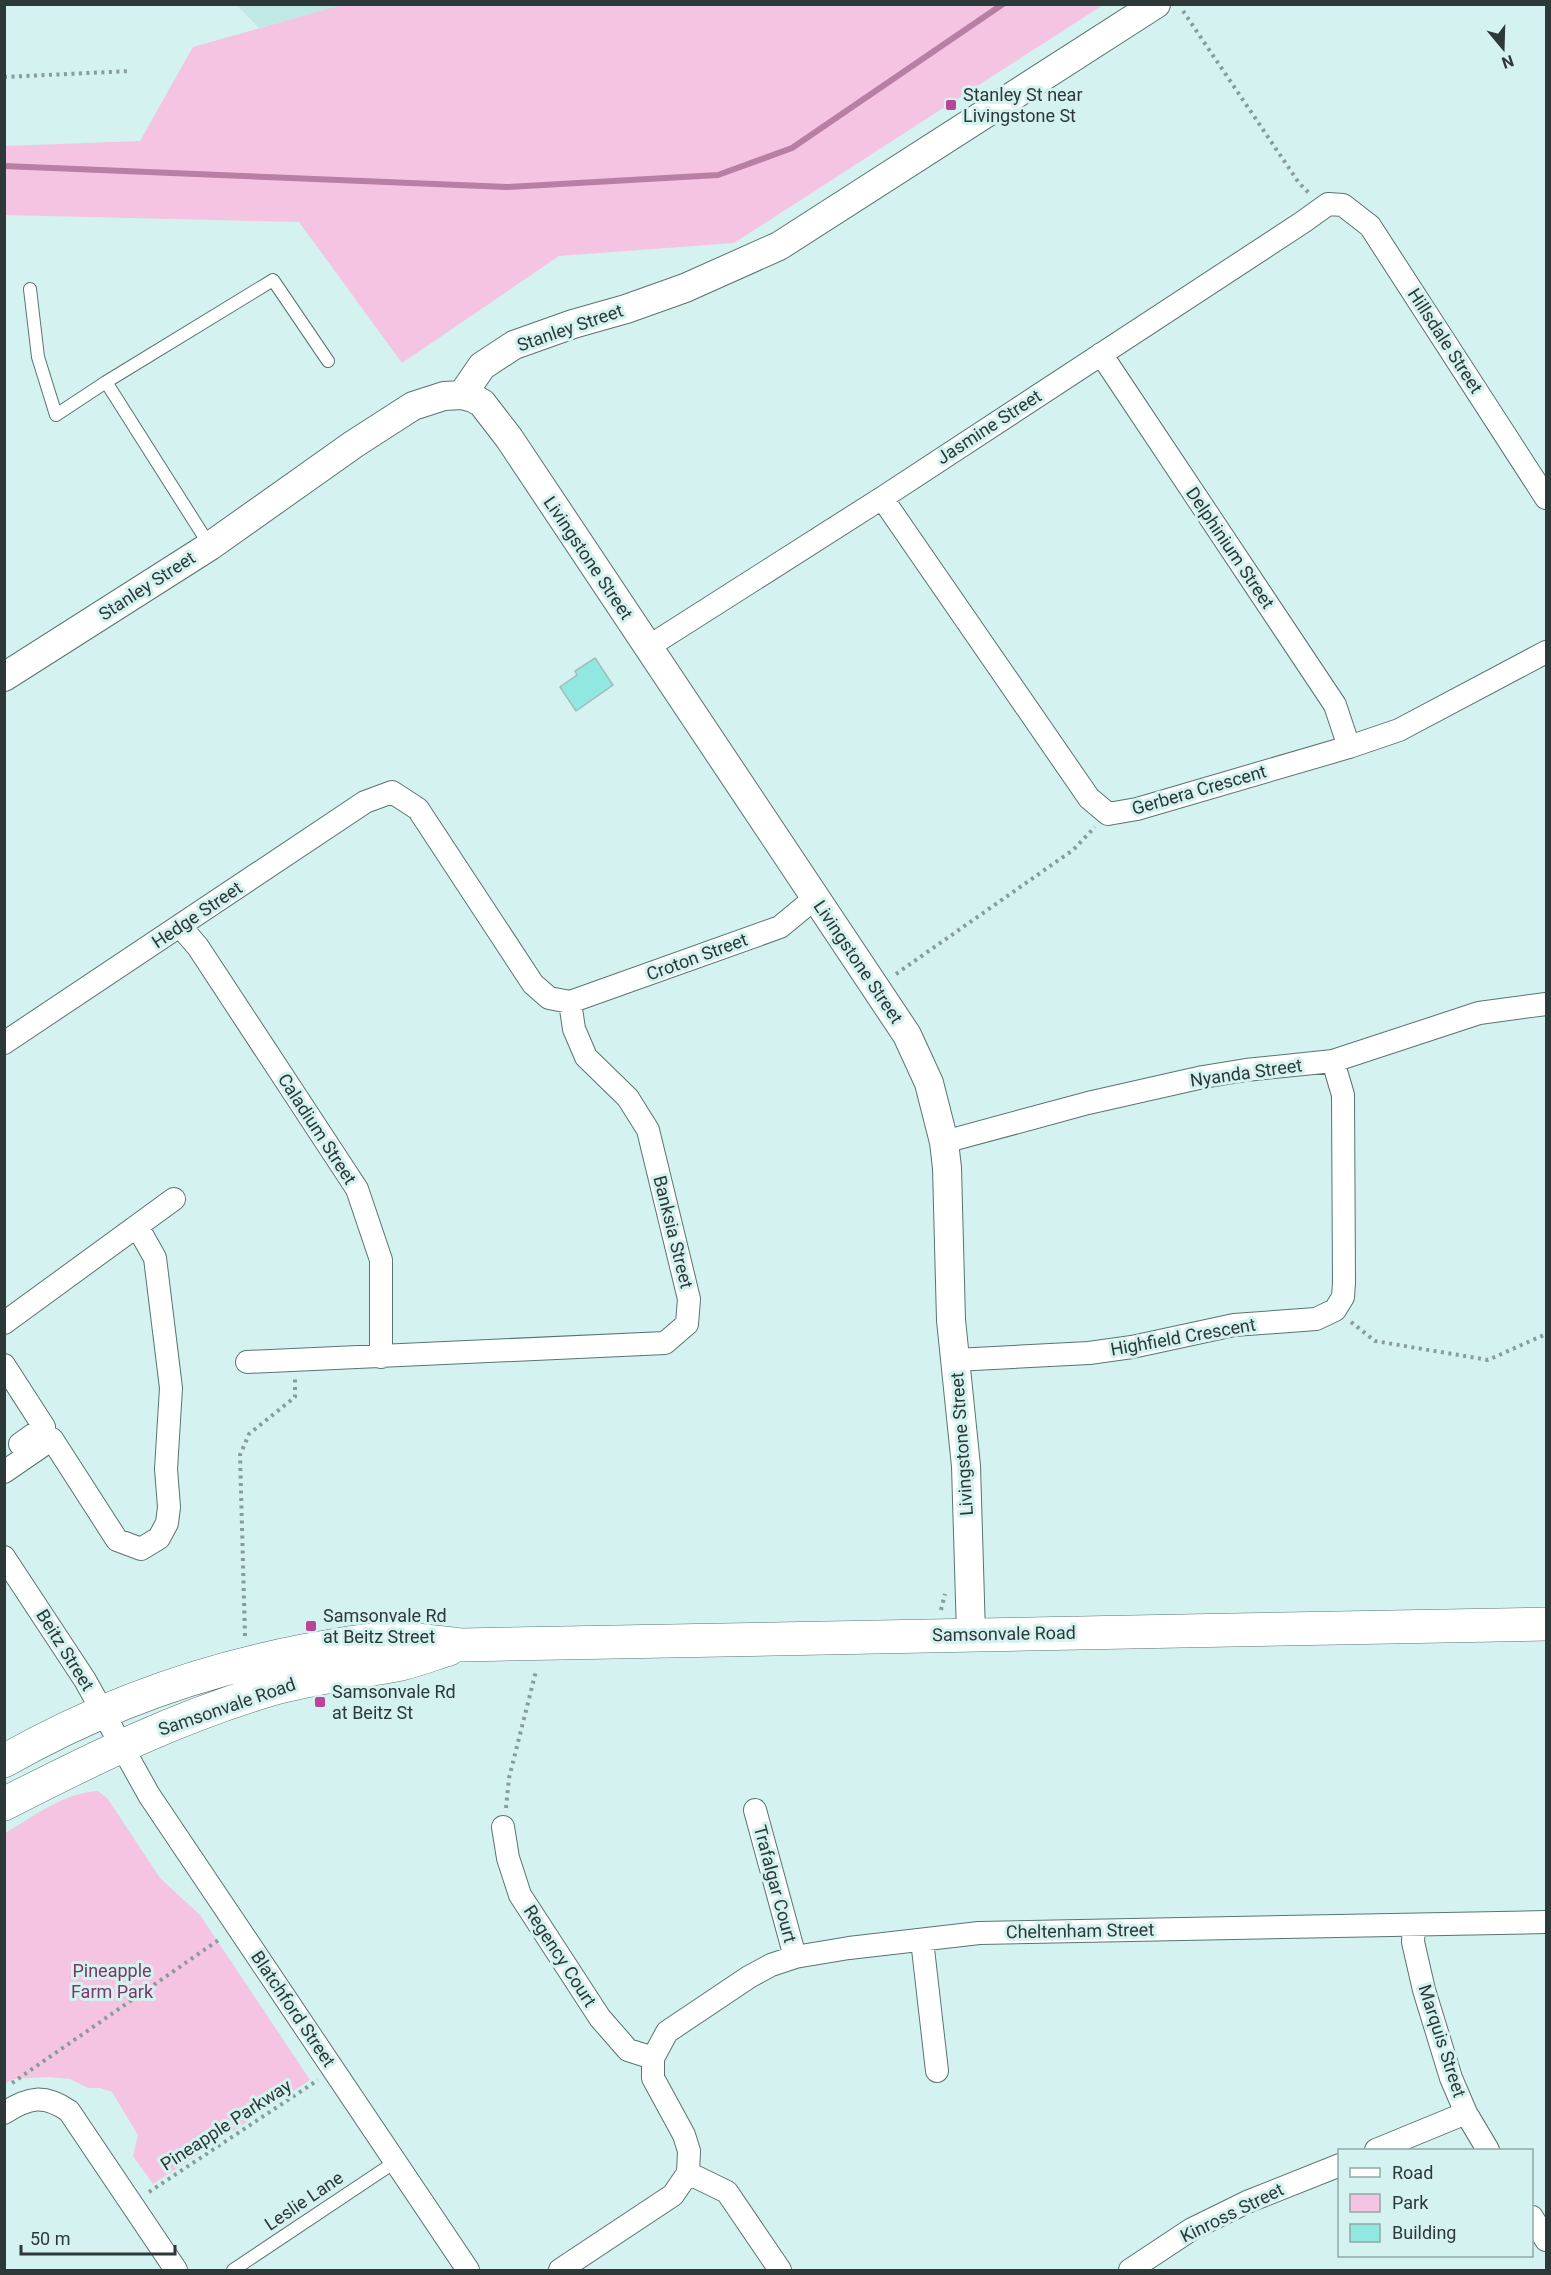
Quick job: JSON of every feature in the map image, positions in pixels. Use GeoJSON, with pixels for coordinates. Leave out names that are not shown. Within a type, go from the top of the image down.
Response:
{"type":"FeatureCollection","features":[{"type":"Feature","properties":{"kind":"main road","name":"Samsonvale Road"},"geometry":{"type":"LineString","coordinates":[[4,1761],[103,1711],[197,1676],[235,1665],[360,1642],[402,1639],[462,1645],[1546,1624]]}},
{"type":"Feature","properties":{"kind":"main road","name":"Samsonvale Road"},"geometry":{"type":"LineString","coordinates":[[4,1804],[121,1746],[191,1717],[274,1689],[402,1663],[462,1645]]}},
{"type":"Feature","properties":{"kind":"street","name":"Stanley Street"},"geometry":{"type":"LineString","coordinates":[[4,677],[210,546],[354,444],[413,406],[430,399],[462,395],[482,366],[514,345],[685,288],[778,246],[1170,8]]}},
{"type":"Feature","properties":{"kind":"street","name":"Jasmine Street"},"geometry":{"type":"LineString","coordinates":[[648,647],[882,498],[1303,222],[1319,199]]}},
{"type":"Feature","properties":{"kind":"street","name":"Hillsdale Street"},"geometry":{"type":"LineString","coordinates":[[1319,199],[1343,205],[1370,226],[1546,498]]}},
{"type":"Feature","properties":{"kind":"street","name":"Delphinium Street"},"geometry":{"type":"LineString","coordinates":[[1101,354],[1335,705],[1349,747]]}},
{"type":"Feature","properties":{"kind":"street","name":"Livingstone Street"},"geometry":{"type":"LineString","coordinates":[[462,395],[482,403],[492,415],[907,1035],[929,1083],[944,1142],[947,1168],[951,1320],[966,1466],[971,1634]]}},
{"type":"Feature","properties":{"kind":"street","name":"Gerbera Crescent"},"geometry":{"type":"LineString","coordinates":[[882,498],[1089,798],[1108,814],[1137,809],[1349,747],[1399,730],[1546,652]]}},
{"type":"Feature","properties":{"kind":"street","name":"Hedge Street"},"geometry":{"type":"LineString","coordinates":[[4,1043],[365,802],[392,792],[417,809],[533,984],[549,998],[570,1002]]}},
{"type":"Feature","properties":{"kind":"street","name":"Croton Street"},"geometry":{"type":"LineString","coordinates":[[570,1002],[780,927],[815,898]]}},
{"type":"Feature","properties":{"kind":"street","name":"Caladium Street"},"geometry":{"type":"LineString","coordinates":[[180,926],[198,948],[357,1189],[381,1260],[381,1357]]}},
{"type":"Feature","properties":{"kind":"street","name":"Banksia Street"},"geometry":{"type":"LineString","coordinates":[[247,1362],[665,1342],[687,1324],[689,1299],[648,1130],[628,1098],[586,1057],[574,1029],[570,1002]]}},
{"type":"Feature","properties":{"kind":"street","name":"Nyanda Street"},"geometry":{"type":"LineString","coordinates":[[944,1142],[1088,1103],[1203,1077],[1333,1061],[1479,1013],[1546,1004]]}},
{"type":"Feature","properties":{"kind":"street"},"geometry":{"type":"LineString","coordinates":[[1333,1061],[1343,1095],[1344,1283],[1343,1297],[1335,1310]]}},
{"type":"Feature","properties":{"kind":"street"},"geometry":{"type":"LineString","coordinates":[[4,1323],[174,1199]]}},
{"type":"Feature","properties":{"kind":"street"},"geometry":{"type":"LineString","coordinates":[[4,1472],[52,1439],[117,1540],[141,1549],[159,1538],[167,1523],[169,1508],[166,1470],[171,1388],[155,1258],[137,1226]]}},
{"type":"Feature","properties":{"kind":"street","name":"Highfield Crescent"},"geometry":{"type":"LineString","coordinates":[[955,1360],[1089,1353],[1132,1347],[1234,1325],[1316,1319],[1335,1310]]}},
{"type":"Feature","properties":{"kind":"street"},"geometry":{"type":"LineString","coordinates":[[4,1365],[44,1427],[4,1455]]}},
{"type":"Feature","properties":{"kind":"street","name":"Beitz Street"},"geometry":{"type":"LineString","coordinates":[[4,1557],[85,1680],[121,1746]]}},
{"type":"Feature","properties":{"kind":"street","name":"Blatchford Street"},"geometry":{"type":"LineString","coordinates":[[121,1746],[149,1795],[468,2271]]}},
{"type":"Feature","properties":{"kind":"street","name":"Trafalgar Court"},"geometry":{"type":"LineString","coordinates":[[755,1810],[795,1957]]}},
{"type":"Feature","properties":{"kind":"street","name":"Regency Court"},"geometry":{"type":"LineString","coordinates":[[503,1827],[508,1858],[520,1895],[600,2018],[628,2050],[653,2058]]}},
{"type":"Feature","properties":{"kind":"street","name":"Cheltenham Street"},"geometry":{"type":"LineString","coordinates":[[653,2058],[667,2032],[749,1977],[771,1965],[795,1957],[979,1933],[1546,1922]]}},
{"type":"Feature","properties":{"kind":"street","name":"Marquis Street"},"geometry":{"type":"LineString","coordinates":[[1414,1926],[1413,1942],[1424,1990],[1451,2078],[1466,2113],[1487,2149]]}},
{"type":"Feature","properties":{"kind":"street"},"geometry":{"type":"LineString","coordinates":[[922,1940],[937,2071]]}},
{"type":"Feature","properties":{"kind":"street"},"geometry":{"type":"LineString","coordinates":[[560,2271],[673,2195],[688,2173],[689,2151],[684,2135],[653,2078],[653,2058]]}},
{"type":"Feature","properties":{"kind":"street"},"geometry":{"type":"LineString","coordinates":[[4,2114],[27,2101],[43,2099],[57,2103],[69,2111],[176,2271]]}},
{"type":"Feature","properties":{"kind":"street"},"geometry":{"type":"LineString","coordinates":[[1381,2149],[1466,2113]]}},
{"type":"Feature","properties":{"kind":"street","name":"Kinross Street"},"geometry":{"type":"LineString","coordinates":[[1130,2271],[1192,2229],[1247,2202],[1338,2166]]}},
{"type":"Feature","properties":{"kind":"street"},"geometry":{"type":"LineString","coordinates":[[688,2173],[727,2192],[780,2271]]}},
{"type":"Feature","properties":{"kind":"street"},"geometry":{"type":"LineString","coordinates":[[1533,2219],[1546,2240]]}},
{"type":"Feature","properties":{"kind":"lane"},"geometry":{"type":"LineString","coordinates":[[30,289],[38,357],[56,415],[273,280],[327,361]]}},
{"type":"Feature","properties":{"kind":"lane"},"geometry":{"type":"LineString","coordinates":[[106,382],[210,546]]}},
{"type":"Feature","properties":{"kind":"lane","name":"Leslie Lane"},"geometry":{"type":"LineString","coordinates":[[233,2271],[395,2162]]}},
{"type":"Feature","properties":{"kind":"path"},"geometry":{"type":"LineString","coordinates":[[1170,8],[1299,183],[1319,199]]}},
{"type":"Feature","properties":{"kind":"path"},"geometry":{"type":"LineString","coordinates":[[4,77],[131,71]]}},
{"type":"Feature","properties":{"kind":"path"},"geometry":{"type":"LineString","coordinates":[[896,974],[1073,850],[1108,814]]}},
{"type":"Feature","properties":{"kind":"path"},"geometry":{"type":"LineString","coordinates":[[1335,1310],[1376,1341],[1488,1360],[1546,1334]]}},
{"type":"Feature","properties":{"kind":"path"},"geometry":{"type":"LineString","coordinates":[[245,1636],[240,1455],[249,1434],[295,1398],[295,1360]]}},
{"type":"Feature","properties":{"kind":"path"},"geometry":{"type":"LineString","coordinates":[[503,1827],[509,1778],[536,1671]]}},
{"type":"Feature","properties":{"kind":"path"},"geometry":{"type":"LineString","coordinates":[[11,2083],[222,1938]]}},
{"type":"Feature","properties":{"kind":"path","name":"Pineapple Parkway"},"geometry":{"type":"LineString","coordinates":[[149,2192],[319,2080]]}},
{"type":"Feature","properties":{"kind":"shaded area"},"geometry":{"type":"Polygon","coordinates":[[[237,5],[346,5],[259,28],[237,5]]]}},
{"type":"Feature","properties":{"kind":"green space"},"geometry":{"type":"Polygon","coordinates":[[[346,4],[1103,5],[734,243],[559,256],[402,363],[299,222],[5,215],[5,146],[140,141],[193,47],[346,4]]]}},
{"type":"Feature","properties":{"kind":"green space","name":"Pineapple Farm Park"},"geometry":{"type":"Polygon","coordinates":[[[98,1791],[108,1799],[160,1878],[200,1915],[310,2080],[153,2184],[133,2156],[138,2135],[112,2092],[100,2088],[88,2088],[70,2079],[49,2077],[13,2079],[5,2084],[5,1833],[61,1801],[86,1792],[98,1791]]]}},
{"type":"Feature","properties":{"kind":"building"},"geometry":{"type":"Polygon","coordinates":[[[595,658],[613,685],[576,711],[560,687],[577,675],[575,671],[595,658]]]}},
{"type":"Feature","properties":{"kind":"waterway"},"geometry":{"type":"LineString","coordinates":[[4,166],[507,187],[718,175],[792,148],[1003,4]]}},
{"type":"Feature","properties":{"kind":"place","name":"Stanley St near Livingstone St"},"geometry":{"type":"Point","coordinates":[951,105]}},
{"type":"Feature","properties":{"kind":"place","name":"Samsonvale Rd at Beitz Street"},"geometry":{"type":"Point","coordinates":[311,1626]}},
{"type":"Feature","properties":{"kind":"place","name":"Samsonvale Rd at Beitz St"},"geometry":{"type":"Point","coordinates":[320,1702]}}]}
